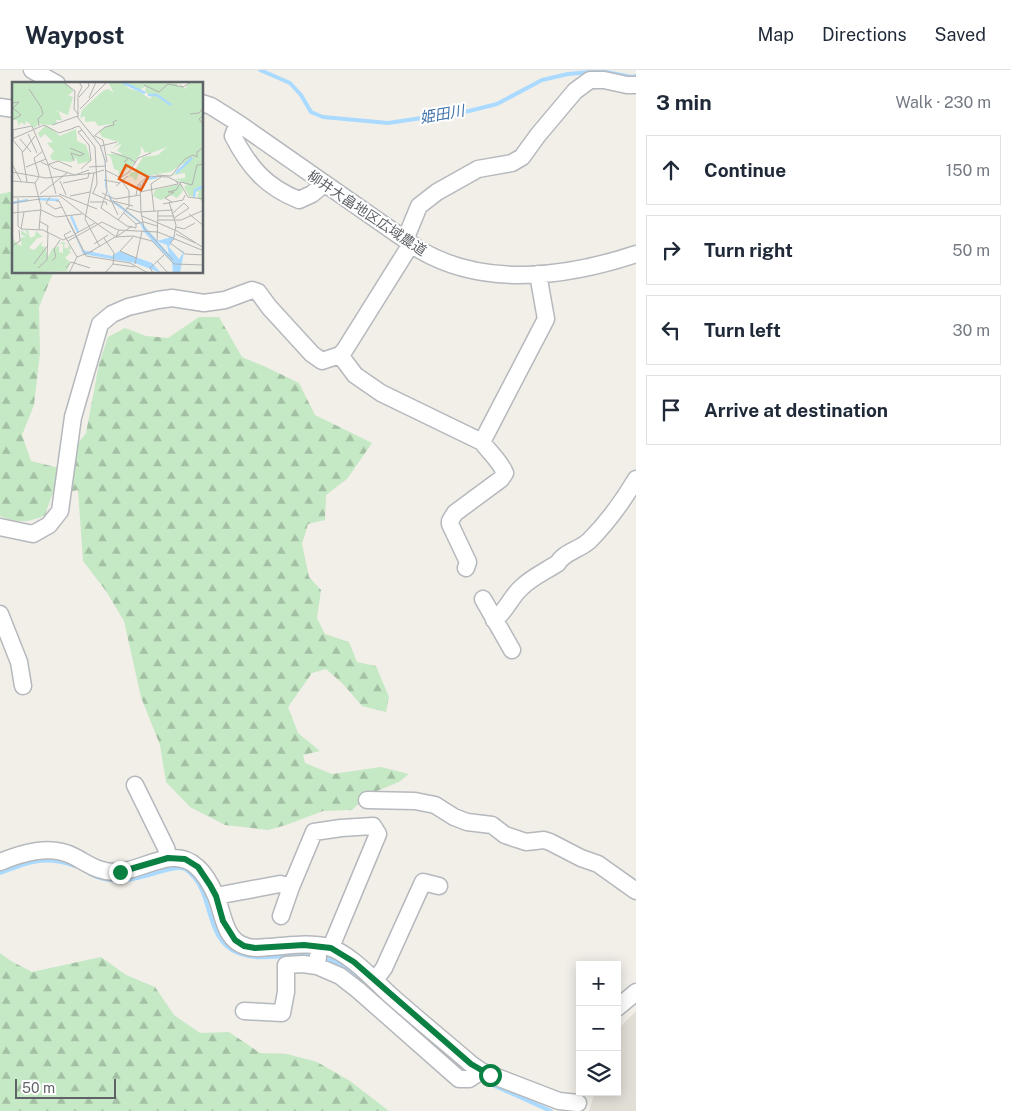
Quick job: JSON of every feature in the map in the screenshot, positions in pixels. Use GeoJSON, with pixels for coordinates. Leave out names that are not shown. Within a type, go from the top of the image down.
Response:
{"type":"FeatureCollection","features":[{"type":"Feature","properties":{"kind":"street"},"geometry":{"type":"LineString","coordinates":[[32,70],[53,82]]}},
{"type":"Feature","properties":{"kind":"street"},"geometry":{"type":"LineString","coordinates":[[0,528],[33,534],[49,525],[60,511],[74,417],[100,324],[112,314],[128,307],[158,300],[172,298],[204,303],[226,300],[252,290],[258,292],[269,307],[312,354],[322,361],[340,355],[408,242],[419,206],[437,192],[478,168],[512,163],[522,157],[575,91],[590,80],[604,80],[626,85],[636,85]]}},
{"type":"Feature","properties":{"kind":"street","name":"柳井大畠地区広域農道"},"geometry":{"type":"LineString","coordinates":[[204,104],[238,123],[408,242],[436,259],[459,268],[481,273],[538,274],[594,267],[636,254]]}},
{"type":"Feature","properties":{"kind":"street"},"geometry":{"type":"LineString","coordinates":[[238,123],[233,136],[243,156],[261,178],[282,193],[299,200],[312,194],[324,184]]}},
{"type":"Feature","properties":{"kind":"street"},"geometry":{"type":"LineString","coordinates":[[482,442],[546,319],[538,274]]}},
{"type":"Feature","properties":{"kind":"street"},"geometry":{"type":"LineString","coordinates":[[340,355],[355,375],[381,393],[482,442],[490,454],[502,465],[505,473],[501,479],[455,513],[450,521],[468,562],[466,568]]}},
{"type":"Feature","properties":{"kind":"street"},"geometry":{"type":"LineString","coordinates":[[494,620],[523,585],[558,563],[560,558],[587,543],[609,518],[636,479]]}},
{"type":"Feature","properties":{"kind":"street"},"geometry":{"type":"LineString","coordinates":[[483,599],[512,650]]}},
{"type":"Feature","properties":{"kind":"street"},"geometry":{"type":"LineString","coordinates":[[0,614],[19,662],[23,686]]}},
{"type":"Feature","properties":{"kind":"street"},"geometry":{"type":"LineString","coordinates":[[135,785],[166,848],[168,858]]}},
{"type":"Feature","properties":{"kind":"street"},"geometry":{"type":"LineString","coordinates":[[367,800],[415,801],[435,805],[454,817],[467,822],[492,826],[505,835],[526,842],[544,840],[550,842],[581,858],[598,864],[636,891]]}},
{"type":"Feature","properties":{"kind":"street"},"geometry":{"type":"LineString","coordinates":[[244,1011],[282,1013],[286,992],[286,965],[303,964],[321,954],[378,834],[373,826],[314,832],[281,916]]}},
{"type":"Feature","properties":{"kind":"street"},"geometry":{"type":"LineString","coordinates":[[0,862],[34,851],[62,851],[94,869],[104,872],[120,872],[168,858],[185,859],[198,867],[216,896],[223,921],[235,940],[244,946],[321,954],[354,962],[471,1064],[477,1074]]}},
{"type":"Feature","properties":{"kind":"street"},"geometry":{"type":"LineString","coordinates":[[375,980],[384,968],[423,882],[440,886]]}},
{"type":"Feature","properties":{"kind":"street"},"geometry":{"type":"LineString","coordinates":[[216,896],[280,884],[291,887]]}},
{"type":"Feature","properties":{"kind":"street"},"geometry":{"type":"LineString","coordinates":[[321,954],[340,976],[459,1079],[477,1074],[559,1101],[578,1102]]}},
{"type":"Feature","properties":{"kind":"street"},"geometry":{"type":"LineString","coordinates":[[619,1006],[636,992]]}},
{"type":"Feature","properties":{"kind":"shaded area"},"geometry":{"type":"Polygon","coordinates":[[[636,1011],[636,1111],[589,1111],[594,1096],[621,1096],[621,1026],[636,1011]]]}},
{"type":"Feature","properties":{"kind":"green space"},"geometry":{"type":"Polygon","coordinates":[[[12,191],[12,274],[53,274],[39,307],[40,353],[34,405],[22,435],[31,461],[59,468],[86,433],[99,364],[108,337],[125,328],[146,336],[168,338],[199,317],[219,317],[242,357],[299,383],[315,415],[372,443],[347,479],[326,495],[325,520],[308,524],[302,544],[309,577],[321,590],[317,618],[325,634],[349,642],[357,662],[376,666],[389,697],[386,712],[362,706],[343,684],[326,669],[312,673],[288,707],[298,733],[320,751],[303,755],[305,763],[332,774],[381,767],[409,774],[399,782],[369,794],[352,810],[323,811],[268,830],[225,825],[190,807],[166,782],[160,745],[141,697],[124,621],[106,591],[83,561],[78,490],[52,495],[45,515],[34,520],[17,521],[0,516],[0,194],[12,191]]]}},
{"type":"Feature","properties":{"kind":"green space"},"geometry":{"type":"Polygon","coordinates":[[[0,953],[32,972],[101,957],[126,975],[155,987],[174,1015],[200,1033],[229,1032],[260,1053],[287,1054],[317,1062],[350,1081],[389,1111],[0,1111],[0,953]]]}},
{"type":"Feature","properties":{"kind":"waterway","name":"姫田川"},"geometry":{"type":"LineString","coordinates":[[260,70],[290,83],[301,95],[311,112],[323,117],[388,123],[469,111],[497,104],[542,80],[568,74],[601,71],[632,77],[636,76]]}},
{"type":"Feature","properties":{"kind":"waterway"},"geometry":{"type":"LineString","coordinates":[[0,873],[28,863],[45,860],[75,866]]}},
{"type":"Feature","properties":{"kind":"waterway"},"geometry":{"type":"LineString","coordinates":[[90,874],[107,880],[125,880],[172,869],[185,869],[198,883],[215,928],[227,947],[238,953],[256,957],[313,956]]}},
{"type":"Feature","properties":{"kind":"waterway"},"geometry":{"type":"LineString","coordinates":[[323,958],[344,966],[373,990]]}},
{"type":"Feature","properties":{"kind":"waterway"},"geometry":{"type":"LineString","coordinates":[[437,1045],[469,1073]]}},
{"type":"Feature","properties":{"kind":"waterway"},"geometry":{"type":"LineString","coordinates":[[477,1078],[551,1111]]}},
{"type":"Feature","properties":{"kind":"route"},"geometry":{"type":"LineString","coordinates":[[120,872],[168,858],[185,859],[198,867],[210,885],[216,896],[223,921],[235,940],[244,946],[255,948],[319,945],[331,948],[354,962],[471,1064],[490,1075]]}}]}
